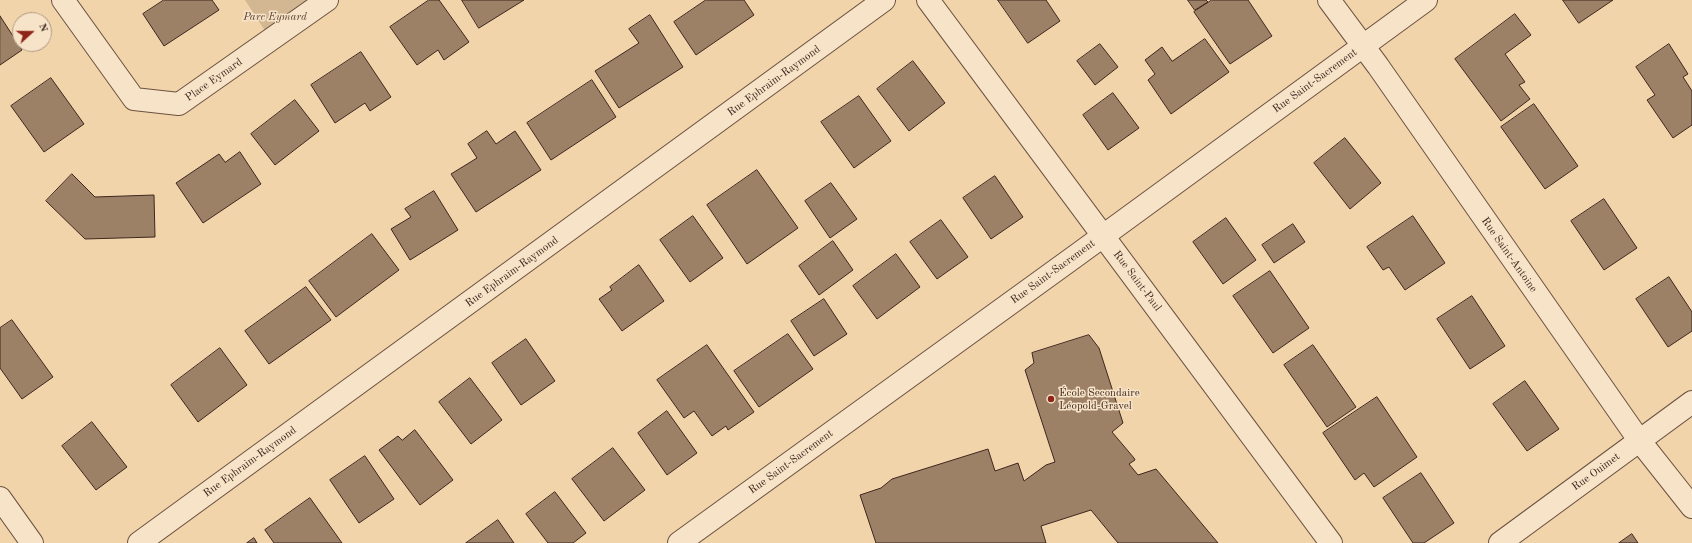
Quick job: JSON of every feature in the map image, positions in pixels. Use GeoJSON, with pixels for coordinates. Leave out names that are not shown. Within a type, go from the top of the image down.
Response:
{"type":"FeatureCollection","features":[{"type":"Feature","properties":{"kind":"street","name":"Place Eymard"},"geometry":{"type":"LineString","coordinates":[[63,0],[134,99],[179,104],[327,0]]}},
{"type":"Feature","properties":{"kind":"street","name":"Rue Ephraim-Raymond"},"geometry":{"type":"LineString","coordinates":[[139,543],[884,0]]}},
{"type":"Feature","properties":{"kind":"street","name":"Rue Saint-Paul"},"geometry":{"type":"LineString","coordinates":[[928,0],[1331,543]]}},
{"type":"Feature","properties":{"kind":"street","name":"Rue Saint-Antoine"},"geometry":{"type":"LineString","coordinates":[[1329,0],[1363,46],[1640,440],[1692,508]]}},
{"type":"Feature","properties":{"kind":"street","name":"Rue Saint-Sacrement"},"geometry":{"type":"LineString","coordinates":[[679,543],[1426,0]]}},
{"type":"Feature","properties":{"kind":"street","name":"Rue Ouimet"},"geometry":{"type":"LineString","coordinates":[[1500,543],[1692,402]]}},
{"type":"Feature","properties":{"kind":"street"},"geometry":{"type":"LineString","coordinates":[[0,498],[32,543]]}},
{"type":"Feature","properties":{"kind":"green space","name":"Parc Eymard"},"geometry":{"type":"Polygon","coordinates":[[[245,0],[327,0],[271,40],[245,0]]]}},
{"type":"Feature","properties":{"kind":"building"},"geometry":{"type":"Polygon","coordinates":[[[164,0],[212,0],[219,10],[164,46],[143,14],[164,0]]]}},
{"type":"Feature","properties":{"kind":"building"},"geometry":{"type":"Polygon","coordinates":[[[429,0],[439,0],[469,42],[444,60],[438,50],[417,65],[390,27],[429,0]]]}},
{"type":"Feature","properties":{"kind":"building"},"geometry":{"type":"Polygon","coordinates":[[[462,0],[524,0],[479,28],[462,0]]]}},
{"type":"Feature","properties":{"kind":"building"},"geometry":{"type":"Polygon","coordinates":[[[706,0],[744,0],[754,15],[696,55],[674,22],[706,0]]]}},
{"type":"Feature","properties":{"kind":"building"},"geometry":{"type":"Polygon","coordinates":[[[998,0],[1046,0],[1060,21],[1028,43],[998,0]]]}},
{"type":"Feature","properties":{"kind":"building"},"geometry":{"type":"Polygon","coordinates":[[[1188,0],[1206,0],[1208,2],[1195,10],[1188,0]]]}},
{"type":"Feature","properties":{"kind":"building"},"geometry":{"type":"Polygon","coordinates":[[[1212,0],[1248,0],[1272,36],[1230,64],[1194,12],[1212,0]]]}},
{"type":"Feature","properties":{"kind":"building"},"geometry":{"type":"Polygon","coordinates":[[[1563,0],[1613,0],[1579,23],[1563,0]]]}},
{"type":"Feature","properties":{"kind":"building"},"geometry":{"type":"Polygon","coordinates":[[[1515,14],[1531,35],[1505,54],[1525,82],[1519,85],[1530,99],[1501,121],[1455,59],[1515,14]]]}},
{"type":"Feature","properties":{"kind":"building"},"geometry":{"type":"Polygon","coordinates":[[[650,15],[683,67],[619,108],[595,71],[639,43],[629,29],[650,15]]]}},
{"type":"Feature","properties":{"kind":"building"},"geometry":{"type":"Polygon","coordinates":[[[0,16],[12,35],[12,52],[19,52],[0,65],[0,16]]]}},
{"type":"Feature","properties":{"kind":"building"},"geometry":{"type":"Polygon","coordinates":[[[1205,39],[1229,72],[1171,114],[1148,80],[1155,74],[1145,60],[1162,47],[1172,61],[1205,39]]]}},
{"type":"Feature","properties":{"kind":"building"},"geometry":{"type":"Polygon","coordinates":[[[1100,44],[1118,67],[1095,85],[1077,61],[1100,44]]]}},
{"type":"Feature","properties":{"kind":"building"},"geometry":{"type":"Polygon","coordinates":[[[1669,44],[1688,74],[1683,77],[1692,91],[1692,125],[1673,138],[1647,100],[1655,95],[1636,67],[1669,44]]]}},
{"type":"Feature","properties":{"kind":"building"},"geometry":{"type":"Polygon","coordinates":[[[361,52],[391,97],[370,111],[365,103],[335,123],[311,85],[361,52]]]}},
{"type":"Feature","properties":{"kind":"building"},"geometry":{"type":"Polygon","coordinates":[[[913,61],[945,103],[909,131],[877,89],[913,61]]]}},
{"type":"Feature","properties":{"kind":"building"},"geometry":{"type":"Polygon","coordinates":[[[51,78],[84,124],[44,152],[11,106],[51,78]]]}},
{"type":"Feature","properties":{"kind":"building"},"geometry":{"type":"Polygon","coordinates":[[[592,80],[616,117],[551,160],[527,123],[592,80]]]}},
{"type":"Feature","properties":{"kind":"building"},"geometry":{"type":"Polygon","coordinates":[[[1113,93],[1139,128],[1108,150],[1083,115],[1113,93]]]}},
{"type":"Feature","properties":{"kind":"building"},"geometry":{"type":"Polygon","coordinates":[[[859,96],[891,141],[854,168],[821,122],[859,96]]]}},
{"type":"Feature","properties":{"kind":"building"},"geometry":{"type":"Polygon","coordinates":[[[295,100],[319,131],[275,165],[251,134],[295,100]]]}},
{"type":"Feature","properties":{"kind":"building"},"geometry":{"type":"Polygon","coordinates":[[[1534,104],[1578,166],[1545,189],[1501,127],[1534,104]]]}},
{"type":"Feature","properties":{"kind":"building"},"geometry":{"type":"Polygon","coordinates":[[[487,131],[496,144],[515,131],[541,170],[476,212],[451,174],[477,158],[468,144],[487,131]]]}},
{"type":"Feature","properties":{"kind":"building"},"geometry":{"type":"Polygon","coordinates":[[[1345,138],[1381,183],[1350,209],[1314,163],[1345,138]]]}},
{"type":"Feature","properties":{"kind":"building"},"geometry":{"type":"Polygon","coordinates":[[[240,152],[261,184],[203,223],[176,183],[219,154],[225,162],[240,152]]]}},
{"type":"Feature","properties":{"kind":"building"},"geometry":{"type":"Polygon","coordinates":[[[757,170],[798,228],[747,264],[707,205],[757,170]]]}},
{"type":"Feature","properties":{"kind":"building"},"geometry":{"type":"Polygon","coordinates":[[[72,174],[95,197],[154,195],[155,237],[85,239],[46,201],[72,174]]]}},
{"type":"Feature","properties":{"kind":"building"},"geometry":{"type":"Polygon","coordinates":[[[995,176],[1023,217],[991,239],[963,198],[995,176]]]}},
{"type":"Feature","properties":{"kind":"building"},"geometry":{"type":"Polygon","coordinates":[[[831,183],[857,219],[830,238],[805,201],[831,183]]]}},
{"type":"Feature","properties":{"kind":"building"},"geometry":{"type":"Polygon","coordinates":[[[434,191],[458,230],[410,260],[391,229],[411,217],[405,209],[434,191]]]}},
{"type":"Feature","properties":{"kind":"building"},"geometry":{"type":"Polygon","coordinates":[[[1604,199],[1637,248],[1604,270],[1571,221],[1604,199]]]}},
{"type":"Feature","properties":{"kind":"building"},"geometry":{"type":"Polygon","coordinates":[[[693,216],[723,258],[690,282],[660,240],[693,216]]]}},
{"type":"Feature","properties":{"kind":"building"},"geometry":{"type":"Polygon","coordinates":[[[1413,216],[1445,263],[1405,290],[1389,267],[1383,270],[1367,247],[1413,216]]]}},
{"type":"Feature","properties":{"kind":"building"},"geometry":{"type":"Polygon","coordinates":[[[1226,218],[1256,260],[1223,284],[1193,242],[1226,218]]]}},
{"type":"Feature","properties":{"kind":"building"},"geometry":{"type":"Polygon","coordinates":[[[941,220],[968,257],[937,279],[910,242],[941,220]]]}},
{"type":"Feature","properties":{"kind":"building"},"geometry":{"type":"Polygon","coordinates":[[[1293,224],[1305,242],[1274,263],[1262,245],[1293,224]]]}},
{"type":"Feature","properties":{"kind":"building"},"geometry":{"type":"Polygon","coordinates":[[[372,234],[399,270],[336,317],[309,281],[372,234]]]}},
{"type":"Feature","properties":{"kind":"building"},"geometry":{"type":"Polygon","coordinates":[[[833,241],[853,270],[819,295],[799,266],[833,241]]]}},
{"type":"Feature","properties":{"kind":"building"},"geometry":{"type":"Polygon","coordinates":[[[896,254],[920,287],[877,319],[853,286],[896,254]]]}},
{"type":"Feature","properties":{"kind":"building"},"geometry":{"type":"Polygon","coordinates":[[[639,265],[664,301],[622,331],[599,299],[612,290],[610,287],[639,265]]]}},
{"type":"Feature","properties":{"kind":"building"},"geometry":{"type":"Polygon","coordinates":[[[1270,271],[1309,328],[1273,353],[1233,296],[1270,271]]]}},
{"type":"Feature","properties":{"kind":"building"},"geometry":{"type":"Polygon","coordinates":[[[1669,277],[1692,312],[1692,331],[1668,347],[1636,299],[1669,277]]]}},
{"type":"Feature","properties":{"kind":"building"},"geometry":{"type":"Polygon","coordinates":[[[306,287],[331,320],[269,364],[245,331],[306,287]]]}},
{"type":"Feature","properties":{"kind":"building"},"geometry":{"type":"Polygon","coordinates":[[[1472,296],[1505,346],[1470,369],[1437,319],[1472,296]]]}},
{"type":"Feature","properties":{"kind":"building"},"geometry":{"type":"Polygon","coordinates":[[[824,299],[847,334],[814,356],[791,321],[824,299]]]}},
{"type":"Feature","properties":{"kind":"building"},"geometry":{"type":"Polygon","coordinates":[[[12,320],[53,377],[22,399],[0,368],[0,328],[12,320]]]}},
{"type":"Feature","properties":{"kind":"building"},"geometry":{"type":"Polygon","coordinates":[[[788,334],[813,369],[759,407],[734,371],[788,334]]]}},
{"type":"Feature","properties":{"kind":"building"},"geometry":{"type":"Polygon","coordinates":[[[1089,335],[1099,348],[1123,423],[1112,432],[1135,460],[1129,464],[1138,475],[1156,469],[1218,543],[1118,543],[1091,510],[1041,526],[1046,543],[876,543],[860,495],[881,488],[892,479],[988,449],[995,471],[1018,463],[1024,481],[1046,465],[1055,462],[1025,370],[1034,363],[1032,353],[1089,335]]]}},
{"type":"Feature","properties":{"kind":"building"},"geometry":{"type":"Polygon","coordinates":[[[526,339],[555,381],[521,405],[492,363],[526,339]]]}},
{"type":"Feature","properties":{"kind":"building"},"geometry":{"type":"Polygon","coordinates":[[[707,345],[754,412],[728,430],[726,426],[712,436],[694,411],[684,418],[657,380],[707,345]]]}},
{"type":"Feature","properties":{"kind":"building"},"geometry":{"type":"Polygon","coordinates":[[[1313,345],[1356,407],[1327,427],[1284,365],[1313,345]]]}},
{"type":"Feature","properties":{"kind":"building"},"geometry":{"type":"Polygon","coordinates":[[[220,348],[247,385],[198,422],[171,385],[220,348]]]}},
{"type":"Feature","properties":{"kind":"building"},"geometry":{"type":"Polygon","coordinates":[[[470,378],[502,420],[471,444],[439,402],[470,378]]]}},
{"type":"Feature","properties":{"kind":"building"},"geometry":{"type":"Polygon","coordinates":[[[1525,381],[1559,429],[1527,451],[1493,404],[1525,381]]]}},
{"type":"Feature","properties":{"kind":"building"},"geometry":{"type":"Polygon","coordinates":[[[1377,397],[1417,457],[1374,487],[1364,473],[1355,480],[1323,433],[1377,397]]]}},
{"type":"Feature","properties":{"kind":"building"},"geometry":{"type":"Polygon","coordinates":[[[667,411],[697,453],[667,475],[638,433],[667,411]]]}},
{"type":"Feature","properties":{"kind":"building"},"geometry":{"type":"Polygon","coordinates":[[[92,422],[127,467],[96,490],[62,446],[92,422]]]}},
{"type":"Feature","properties":{"kind":"building"},"geometry":{"type":"Polygon","coordinates":[[[415,430],[453,480],[420,505],[379,450],[398,436],[402,440],[415,430]]]}},
{"type":"Feature","properties":{"kind":"building"},"geometry":{"type":"Polygon","coordinates":[[[613,448],[645,490],[604,521],[572,479],[613,448]]]}},
{"type":"Feature","properties":{"kind":"building"},"geometry":{"type":"Polygon","coordinates":[[[365,456],[394,499],[359,523],[330,480],[365,456]]]}},
{"type":"Feature","properties":{"kind":"building"},"geometry":{"type":"Polygon","coordinates":[[[1421,473],[1454,523],[1424,543],[1413,543],[1383,498],[1421,473]]]}},
{"type":"Feature","properties":{"kind":"building"},"geometry":{"type":"Polygon","coordinates":[[[555,492],[586,533],[573,543],[548,543],[526,514],[555,492]]]}},
{"type":"Feature","properties":{"kind":"building"},"geometry":{"type":"Polygon","coordinates":[[[310,498],[342,543],[274,543],[265,530],[310,498]]]}},
{"type":"Feature","properties":{"kind":"building"},"geometry":{"type":"Polygon","coordinates":[[[498,520],[514,543],[466,543],[498,520]]]}},
{"type":"Feature","properties":{"kind":"building"},"geometry":{"type":"Polygon","coordinates":[[[1632,534],[1638,543],[1619,543],[1632,534]]]}},
{"type":"Feature","properties":{"kind":"building"},"geometry":{"type":"Polygon","coordinates":[[[254,538],[257,543],[247,543],[254,538]]]}},
{"type":"Feature","properties":{"kind":"place","name":"École Secondaire Léopold-Gravel"},"geometry":{"type":"Point","coordinates":[1051,399]}}]}
